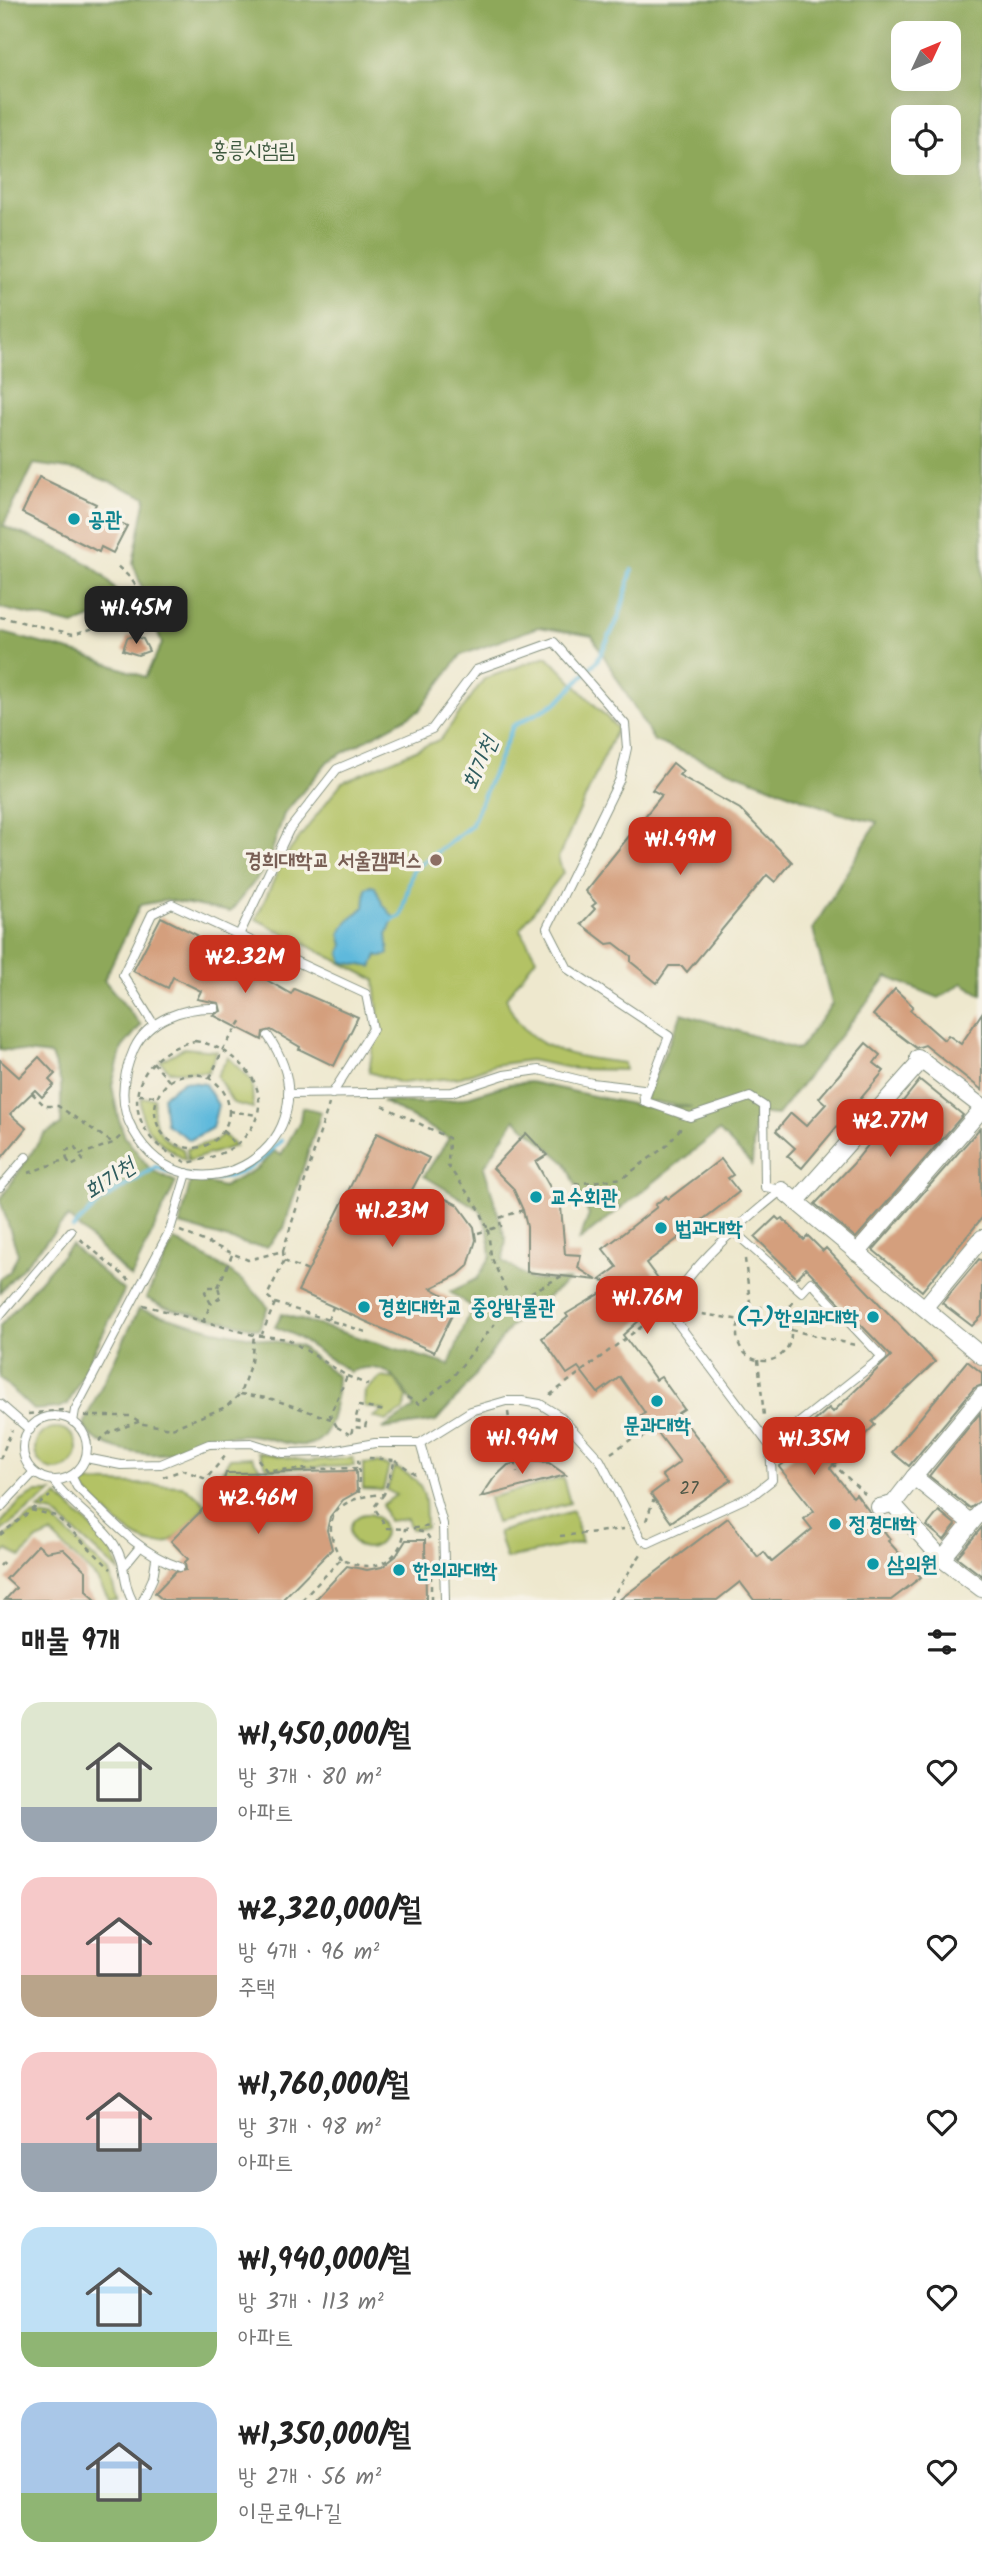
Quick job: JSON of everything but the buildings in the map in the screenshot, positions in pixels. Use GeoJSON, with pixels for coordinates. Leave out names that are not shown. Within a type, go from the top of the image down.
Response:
{"type":"FeatureCollection","features":[{"type":"Feature","properties":{"kind":"street"},"geometry":{"type":"LineString","coordinates":[[796,1202],[920,1059],[982,1108],[857,1253]]}},
{"type":"Feature","properties":{"kind":"street"},"geometry":{"type":"LineString","coordinates":[[782,1190],[982,1356]]}},
{"type":"Feature","properties":{"kind":"street"},"geometry":{"type":"LineString","coordinates":[[925,1307],[982,1238]]}},
{"type":"Feature","properties":{"kind":"street"},"geometry":{"type":"LineString","coordinates":[[982,1395],[914,1477],[886,1506],[942,1559],[982,1589]]}},
{"type":"Feature","properties":{"kind":"street"},"geometry":{"type":"LineString","coordinates":[[914,1477],[977,1517],[942,1559]]}},
{"type":"Feature","properties":{"kind":"lane"},"geometry":{"type":"LineString","coordinates":[[240,933],[289,830],[337,769],[432,729],[476,670],[554,642],[625,724],[627,748],[620,779],[547,928],[568,969],[669,1036],[644,1101]]}},
{"type":"Feature","properties":{"kind":"lane"},"geometry":{"type":"LineString","coordinates":[[154,1025],[123,975],[152,914],[172,904],[240,933],[366,994],[373,1029],[332,1094]]}},
{"type":"Feature","properties":{"kind":"lane"},"geometry":{"type":"LineString","coordinates":[[215,1008],[198,1007],[175,1013],[154,1025],[136,1044],[125,1069],[122,1096],[131,1127],[142,1145],[162,1163],[187,1174],[214,1175],[240,1169],[263,1154],[280,1133],[289,1108],[282,1055],[268,1036]]}},
{"type":"Feature","properties":{"kind":"lane"},"geometry":{"type":"LineString","coordinates":[[288,1094],[452,1092],[504,1075],[539,1070],[592,1083],[643,1089],[644,1101]]}},
{"type":"Feature","properties":{"kind":"lane"},"geometry":{"type":"LineString","coordinates":[[644,1101],[690,1117],[750,1097],[764,1106],[765,1187],[782,1190]]}},
{"type":"Feature","properties":{"kind":"lane"},"geometry":{"type":"LineString","coordinates":[[0,1187],[26,1157]]}},
{"type":"Feature","properties":{"kind":"lane"},"geometry":{"type":"LineString","coordinates":[[73,1422],[75,1410],[170,1230],[187,1174]]}},
{"type":"Feature","properties":{"kind":"lane"},"geometry":{"type":"LineString","coordinates":[[86,1458],[121,1465],[161,1464],[209,1444],[251,1443],[283,1453],[326,1452],[376,1443],[420,1443],[471,1411],[506,1401],[540,1404],[561,1418],[600,1460],[641,1539],[648,1543],[752,1495],[772,1480],[768,1443],[667,1308],[677,1290],[732,1230],[782,1190]]}},
{"type":"Feature","properties":{"kind":"lane"},"geometry":{"type":"LineString","coordinates":[[732,1230],[802,1292],[811,1282],[882,1357],[793,1428],[768,1443]]}},
{"type":"Feature","properties":{"kind":"lane"},"geometry":{"type":"LineString","coordinates":[[0,1315],[71,1231]]}},
{"type":"Feature","properties":{"kind":"lane"},"geometry":{"type":"LineString","coordinates":[[0,1404],[30,1430]]}},
{"type":"Feature","properties":{"kind":"lane"},"geometry":{"type":"LineString","coordinates":[[53,1480],[72,1477],[86,1458],[86,1438],[73,1422],[53,1417],[43,1419],[30,1430],[24,1442],[24,1453],[33,1473],[53,1480],[112,1541],[125,1564],[125,1587],[132,1600]]}},
{"type":"Feature","properties":{"kind":"lane"},"geometry":{"type":"LineString","coordinates":[[420,1443],[443,1524],[445,1600]]}},
{"type":"Feature","properties":{"kind":"lane"},"geometry":{"type":"LineString","coordinates":[[0,1507],[33,1473]]}},
{"type":"Feature","properties":{"kind":"lane"},"geometry":{"type":"LineString","coordinates":[[72,1477],[77,1487],[140,1547],[156,1559],[180,1567]]}},
{"type":"Feature","properties":{"kind":"lane"},"geometry":{"type":"LineString","coordinates":[[125,1564],[140,1547]]}},
{"type":"Feature","properties":{"kind":"lane"},"geometry":{"type":"LineString","coordinates":[[144,1600],[153,1578],[156,1559]]}},
{"type":"Feature","properties":{"kind":"path"},"geometry":{"type":"LineString","coordinates":[[0,617],[74,634],[131,618],[139,601],[135,582],[117,566]]}},
{"type":"Feature","properties":{"kind":"path"},"geometry":{"type":"LineString","coordinates":[[210,1079],[223,1049],[244,1017]]}},
{"type":"Feature","properties":{"kind":"path"},"geometry":{"type":"LineString","coordinates":[[195,1041],[214,1044],[223,1049],[244,1065],[259,1103],[257,1115],[249,1133],[236,1145],[220,1155],[187,1163],[152,1139],[142,1123],[139,1095],[143,1077],[153,1062],[176,1045],[195,1041]]}},
{"type":"Feature","properties":{"kind":"path"},"geometry":{"type":"LineString","coordinates":[[153,1062],[169,1082]]}},
{"type":"Feature","properties":{"kind":"path"},"geometry":{"type":"LineString","coordinates":[[185,1074],[210,1079],[227,1098],[229,1111],[223,1131],[206,1145],[185,1147],[163,1134],[156,1123],[158,1096],[169,1082],[185,1074]]}},
{"type":"Feature","properties":{"kind":"path"},"geometry":{"type":"LineString","coordinates":[[32,1093],[45,1106],[58,1106],[113,1143]]}},
{"type":"Feature","properties":{"kind":"path"},"geometry":{"type":"LineString","coordinates":[[332,1094],[283,1251],[284,1261],[267,1296],[275,1303],[366,1332]]}},
{"type":"Feature","properties":{"kind":"path"},"geometry":{"type":"LineString","coordinates":[[139,1095],[158,1096]]}},
{"type":"Feature","properties":{"kind":"path"},"geometry":{"type":"LineString","coordinates":[[378,1103],[449,1138],[448,1166],[480,1210],[488,1230],[491,1256],[511,1303]]}},
{"type":"Feature","properties":{"kind":"path"},"geometry":{"type":"LineString","coordinates":[[229,1111],[257,1115]]}},
{"type":"Feature","properties":{"kind":"path"},"geometry":{"type":"LineString","coordinates":[[575,1184],[623,1178],[666,1146],[690,1117]]}},
{"type":"Feature","properties":{"kind":"path"},"geometry":{"type":"LineString","coordinates":[[79,1154],[113,1143],[131,1127]]}},
{"type":"Feature","properties":{"kind":"path"},"geometry":{"type":"LineString","coordinates":[[223,1131],[236,1145]]}},
{"type":"Feature","properties":{"kind":"path"},"geometry":{"type":"LineString","coordinates":[[75,1147],[79,1154],[83,1160],[71,1166],[65,1151],[75,1147]]}},
{"type":"Feature","properties":{"kind":"path"},"geometry":{"type":"LineString","coordinates":[[185,1147],[187,1163]]}},
{"type":"Feature","properties":{"kind":"path"},"geometry":{"type":"LineString","coordinates":[[9,1179],[67,1159]]}},
{"type":"Feature","properties":{"kind":"path"},"geometry":{"type":"LineString","coordinates":[[478,1233],[500,1226],[499,1218],[523,1210]]}},
{"type":"Feature","properties":{"kind":"path"},"geometry":{"type":"LineString","coordinates":[[71,1231],[139,1289]]}},
{"type":"Feature","properties":{"kind":"path"},"geometry":{"type":"LineString","coordinates":[[189,1234],[248,1260],[283,1251]]}},
{"type":"Feature","properties":{"kind":"path"},"geometry":{"type":"LineString","coordinates":[[742,1239],[751,1311]]}},
{"type":"Feature","properties":{"kind":"path"},"geometry":{"type":"LineString","coordinates":[[203,1322],[211,1304],[221,1297],[218,1287],[232,1255]]}},
{"type":"Feature","properties":{"kind":"path"},"geometry":{"type":"LineString","coordinates":[[284,1261],[308,1271]]}},
{"type":"Feature","properties":{"kind":"path"},"geometry":{"type":"LineString","coordinates":[[407,1397],[419,1404],[451,1379],[511,1303],[562,1276]]}},
{"type":"Feature","properties":{"kind":"path"},"geometry":{"type":"LineString","coordinates":[[211,1304],[205,1292],[208,1287],[218,1287]]}},
{"type":"Feature","properties":{"kind":"path"},"geometry":{"type":"LineString","coordinates":[[783,1315],[802,1292]]}},
{"type":"Feature","properties":{"kind":"path"},"geometry":{"type":"LineString","coordinates":[[134,1301],[254,1335],[288,1339],[347,1376],[368,1385]]}},
{"type":"Feature","properties":{"kind":"path"},"geometry":{"type":"LineString","coordinates":[[262,1334],[275,1303]]}},
{"type":"Feature","properties":{"kind":"path"},"geometry":{"type":"LineString","coordinates":[[328,1321],[333,1307]]}},
{"type":"Feature","properties":{"kind":"path"},"geometry":{"type":"LineString","coordinates":[[559,1387],[667,1308],[741,1320]]}},
{"type":"Feature","properties":{"kind":"path"},"geometry":{"type":"LineString","coordinates":[[767,1308],[783,1315],[791,1330],[791,1339],[783,1353],[768,1361],[758,1360],[740,1345],[741,1320],[751,1311],[767,1308]]}},
{"type":"Feature","properties":{"kind":"path"},"geometry":{"type":"LineString","coordinates":[[791,1330],[875,1350]]}},
{"type":"Feature","properties":{"kind":"path"},"geometry":{"type":"LineString","coordinates":[[24,1415],[51,1410],[75,1410],[86,1416],[131,1416],[143,1424],[172,1428],[226,1407],[240,1394],[251,1362],[254,1335]]}},
{"type":"Feature","properties":{"kind":"path"},"geometry":{"type":"LineString","coordinates":[[758,1360],[768,1443]]}},
{"type":"Feature","properties":{"kind":"path"},"geometry":{"type":"LineString","coordinates":[[337,1427],[330,1415],[347,1376]]}},
{"type":"Feature","properties":{"kind":"path"},"geometry":{"type":"LineString","coordinates":[[240,1394],[272,1399],[331,1418],[337,1427],[349,1434],[371,1432]]}},
{"type":"Feature","properties":{"kind":"path"},"geometry":{"type":"LineString","coordinates":[[506,1401],[517,1473]]}},
{"type":"Feature","properties":{"kind":"path"},"geometry":{"type":"LineString","coordinates":[[349,1434],[353,1427],[365,1429],[366,1423],[355,1421],[359,1406],[385,1411]]}},
{"type":"Feature","properties":{"kind":"path"},"geometry":{"type":"LineString","coordinates":[[99,1441],[110,1432],[141,1421]]}},
{"type":"Feature","properties":{"kind":"path"},"geometry":{"type":"LineString","coordinates":[[0,1459],[13,1427],[6,1422]]}},
{"type":"Feature","properties":{"kind":"path"},"geometry":{"type":"LineString","coordinates":[[793,1428],[855,1485]]}},
{"type":"Feature","properties":{"kind":"path"},"geometry":{"type":"LineString","coordinates":[[600,1460],[639,1434]]}},
{"type":"Feature","properties":{"kind":"path"},"geometry":{"type":"LineString","coordinates":[[155,1476],[167,1477],[183,1470],[206,1479],[227,1454]]}},
{"type":"Feature","properties":{"kind":"path"},"geometry":{"type":"LineString","coordinates":[[254,1455],[266,1470],[359,1468]]}},
{"type":"Feature","properties":{"kind":"path"},"geometry":{"type":"LineString","coordinates":[[359,1496],[358,1457],[395,1461],[419,1476]]}},
{"type":"Feature","properties":{"kind":"path"},"geometry":{"type":"LineString","coordinates":[[395,1461],[384,1494],[374,1507],[387,1528],[415,1530],[443,1524]]}},
{"type":"Feature","properties":{"kind":"path"},"geometry":{"type":"LineString","coordinates":[[0,1535],[53,1494]]}},
{"type":"Feature","properties":{"kind":"path"},"geometry":{"type":"LineString","coordinates":[[384,1494],[347,1500],[332,1520],[329,1530],[341,1559],[359,1566],[380,1565],[390,1560],[399,1550],[405,1530]]}},
{"type":"Feature","properties":{"kind":"path"},"geometry":{"type":"LineString","coordinates":[[649,1517],[653,1501],[656,1501]]}},
{"type":"Feature","properties":{"kind":"path"},"geometry":{"type":"LineString","coordinates":[[31,1510],[55,1516],[115,1573]]}},
{"type":"Feature","properties":{"kind":"path"},"geometry":{"type":"LineString","coordinates":[[560,1536],[635,1528]]}},
{"type":"Feature","properties":{"kind":"path"},"geometry":{"type":"LineString","coordinates":[[415,1530],[426,1533],[431,1539],[431,1552]]}},
{"type":"Feature","properties":{"kind":"path"},"geometry":{"type":"LineString","coordinates":[[610,1600],[648,1543]]}},
{"type":"Feature","properties":{"kind":"path"},"geometry":{"type":"LineString","coordinates":[[302,1600],[341,1559]]}},
{"type":"Feature","properties":{"kind":"path"},"geometry":{"type":"LineString","coordinates":[[0,1566],[4,1561]]}},
{"type":"Feature","properties":{"kind":"path"},"geometry":{"type":"LineString","coordinates":[[431,1564],[431,1600]]}},
{"type":"Feature","properties":{"kind":"path"},"geometry":{"type":"LineString","coordinates":[[443,1574],[490,1571]]}},
{"type":"Feature","properties":{"kind":"green space","name":"홍릉시험림"},"geometry":{"type":"Polygon","coordinates":[[[0,0],[982,0],[982,995],[962,983],[939,998],[887,977],[777,1115],[755,1113],[752,1165],[719,1131],[579,1241],[589,1215],[566,1163],[515,1119],[484,1167],[506,1240],[503,1261],[532,1280],[569,1280],[511,1326],[464,1390],[436,1421],[382,1429],[414,1408],[390,1374],[373,1368],[350,1372],[292,1334],[275,1327],[282,1314],[449,1365],[472,1307],[450,1292],[477,1279],[491,1256],[488,1230],[480,1210],[424,1176],[449,1138],[382,1101],[424,1103],[461,1099],[509,1084],[530,1082],[644,1107],[692,1107],[644,1101],[682,1013],[798,1050],[832,1004],[813,929],[877,822],[839,813],[654,741],[592,636],[538,627],[461,655],[419,711],[328,761],[284,814],[267,866],[230,912],[167,900],[140,905],[104,980],[141,1025],[122,1048],[112,1085],[125,1137],[151,1170],[176,1182],[131,1278],[68,1217],[0,1292],[0,1279],[10,1271],[18,1254],[0,1200],[44,1134],[61,1125],[61,1083],[51,1055],[0,1049],[0,632],[81,654],[145,677],[162,644],[133,563],[146,497],[82,471],[34,464],[3,526],[88,564],[103,576],[123,605],[74,625],[0,608],[0,0]]]}},
{"type":"Feature","properties":{"kind":"green space"},"geometry":{"type":"Polygon","coordinates":[[[547,656],[617,728],[558,858],[563,873],[520,929],[536,958],[506,998],[514,1016],[525,1030],[538,1040],[569,1054],[624,1063],[625,1070],[576,1069],[530,1060],[494,1065],[461,1077],[401,1083],[369,1072],[378,1014],[375,980],[256,919],[284,858],[342,782],[441,739],[484,679],[547,656]]]}},
{"type":"Feature","properties":{"kind":"green space"},"geometry":{"type":"Polygon","coordinates":[[[184,1048],[217,1051],[208,1072],[169,1071],[160,1061],[184,1048]]]}},
{"type":"Feature","properties":{"kind":"green space"},"geometry":{"type":"Polygon","coordinates":[[[228,1057],[252,1081],[253,1108],[233,1103],[217,1076],[228,1057]]]}},
{"type":"Feature","properties":{"kind":"green space"},"geometry":{"type":"Polygon","coordinates":[[[141,1098],[154,1098],[154,1115],[158,1130],[168,1141],[183,1149],[185,1160],[168,1149],[147,1127],[141,1109],[141,1098]]]}},
{"type":"Feature","properties":{"kind":"green space"},"geometry":{"type":"Polygon","coordinates":[[[302,1107],[321,1112],[284,1228],[267,1247],[249,1245],[180,1225],[191,1179],[223,1187],[258,1168],[274,1151],[281,1155],[300,1121],[302,1107]]]}},
{"type":"Feature","properties":{"kind":"green space"},"geometry":{"type":"Polygon","coordinates":[[[223,1134],[235,1146],[188,1161],[187,1149],[215,1141],[223,1134]]]}},
{"type":"Feature","properties":{"kind":"green space"},"geometry":{"type":"Polygon","coordinates":[[[174,1240],[225,1269],[259,1296],[268,1307],[259,1329],[164,1307],[146,1298],[174,1240]]]}},
{"type":"Feature","properties":{"kind":"green space"},"geometry":{"type":"Polygon","coordinates":[[[71,1245],[124,1291],[68,1404],[58,1408],[33,1410],[0,1378],[0,1326],[71,1245]]]}},
{"type":"Feature","properties":{"kind":"green space"},"geometry":{"type":"Polygon","coordinates":[[[139,1309],[214,1330],[300,1346],[337,1376],[333,1414],[326,1432],[314,1443],[306,1445],[239,1435],[194,1443],[163,1454],[124,1451],[100,1441],[84,1426],[139,1309]]]}},
{"type":"Feature","properties":{"kind":"green space"},"geometry":{"type":"Polygon","coordinates":[[[381,1377],[395,1379],[407,1397],[404,1410],[386,1421],[373,1417],[384,1410],[364,1406],[365,1391],[381,1377]]]}},
{"type":"Feature","properties":{"kind":"green space"},"geometry":{"type":"Polygon","coordinates":[[[56,1428],[71,1434],[77,1449],[71,1464],[56,1470],[41,1464],[35,1449],[41,1434],[56,1428]]]}},
{"type":"Feature","properties":{"kind":"green space"},"geometry":{"type":"Polygon","coordinates":[[[258,1452],[307,1461],[353,1458],[354,1466],[268,1469],[258,1452]]]}},
{"type":"Feature","properties":{"kind":"green space"},"geometry":{"type":"Polygon","coordinates":[[[252,1457],[263,1473],[224,1486],[220,1492],[212,1487],[230,1458],[252,1457]]]}},
{"type":"Feature","properties":{"kind":"green space"},"geometry":{"type":"Polygon","coordinates":[[[363,1464],[389,1466],[383,1490],[363,1489],[363,1464]]]}},
{"type":"Feature","properties":{"kind":"green space"},"geometry":{"type":"Polygon","coordinates":[[[394,1467],[419,1484],[424,1498],[426,1528],[411,1529],[407,1519],[388,1521],[382,1505],[396,1495],[387,1490],[394,1467]]]}},
{"type":"Feature","properties":{"kind":"green space"},"geometry":{"type":"Polygon","coordinates":[[[563,1478],[570,1503],[496,1523],[489,1498],[563,1478]]]}},
{"type":"Feature","properties":{"kind":"green space"},"geometry":{"type":"Polygon","coordinates":[[[86,1482],[182,1486],[199,1497],[206,1506],[170,1541],[159,1544],[147,1542],[134,1536],[110,1516],[81,1487],[86,1482]]]}},
{"type":"Feature","properties":{"kind":"green space"},"geometry":{"type":"Polygon","coordinates":[[[37,1492],[52,1492],[0,1532],[0,1524],[20,1502],[37,1492]]]}},
{"type":"Feature","properties":{"kind":"green space"},"geometry":{"type":"Polygon","coordinates":[[[58,1496],[110,1544],[119,1572],[54,1513],[38,1510],[58,1496]]]}},
{"type":"Feature","properties":{"kind":"green space"},"geometry":{"type":"Polygon","coordinates":[[[573,1511],[582,1542],[506,1559],[498,1532],[573,1511]]]}},
{"type":"Feature","properties":{"kind":"green space"},"geometry":{"type":"Polygon","coordinates":[[[367,1514],[379,1519],[384,1531],[379,1543],[367,1548],[355,1543],[350,1531],[355,1519],[367,1514]]]}},
{"type":"Feature","properties":{"kind":"green space"},"geometry":{"type":"Polygon","coordinates":[[[32,1515],[52,1518],[109,1572],[117,1600],[109,1600],[97,1579],[51,1534],[37,1540],[21,1557],[7,1550],[0,1557],[0,1540],[32,1515]]]}},
{"type":"Feature","properties":{"kind":"water"},"geometry":{"type":"Polygon","coordinates":[[[371,885],[375,887],[382,903],[394,918],[387,934],[389,954],[382,957],[377,955],[372,967],[343,962],[340,953],[343,945],[340,934],[348,921],[364,907],[366,888],[371,885]]]}},
{"type":"Feature","properties":{"kind":"water"},"geometry":{"type":"Polygon","coordinates":[[[184,1081],[205,1084],[218,1105],[212,1128],[190,1140],[166,1124],[163,1096],[184,1081]]]}},
{"type":"Feature","properties":{"kind":"waterway","name":"회기천"},"geometry":{"type":"LineString","coordinates":[[392,920],[401,916],[413,870],[471,826],[513,726],[558,702],[597,661],[619,617],[632,570]]}},
{"type":"Feature","properties":{"kind":"waterway","name":"회기천"},"geometry":{"type":"LineString","coordinates":[[73,1228],[101,1201],[156,1167],[193,1177],[224,1177],[252,1166],[281,1141]]}},
{"type":"Feature","properties":{"kind":"place","name":"공관"},"geometry":{"type":"Point","coordinates":[74,519]}},
{"type":"Feature","properties":{"kind":"place","name":"경희대학교 서울캠퍼스"},"geometry":{"type":"Point","coordinates":[436,860]}},
{"type":"Feature","properties":{"kind":"place","name":"교수회관"},"geometry":{"type":"Point","coordinates":[536,1197]}},
{"type":"Feature","properties":{"kind":"place","name":"법과대학"},"geometry":{"type":"Point","coordinates":[661,1228]}},
{"type":"Feature","properties":{"kind":"place","name":"경희대학교 중앙박물관"},"geometry":{"type":"Point","coordinates":[364,1307]}},
{"type":"Feature","properties":{"kind":"place","name":"(구)한의과대학"},"geometry":{"type":"Point","coordinates":[873,1317]}},
{"type":"Feature","properties":{"kind":"place","name":"문과대학"},"geometry":{"type":"Point","coordinates":[657,1401]}},
{"type":"Feature","properties":{"kind":"place","name":"정경대학"},"geometry":{"type":"Point","coordinates":[835,1524]}},
{"type":"Feature","properties":{"kind":"place","name":"삼의원"},"geometry":{"type":"Point","coordinates":[873,1564]}},
{"type":"Feature","properties":{"kind":"place","name":"한의과대학"},"geometry":{"type":"Point","coordinates":[399,1570]}}]}
